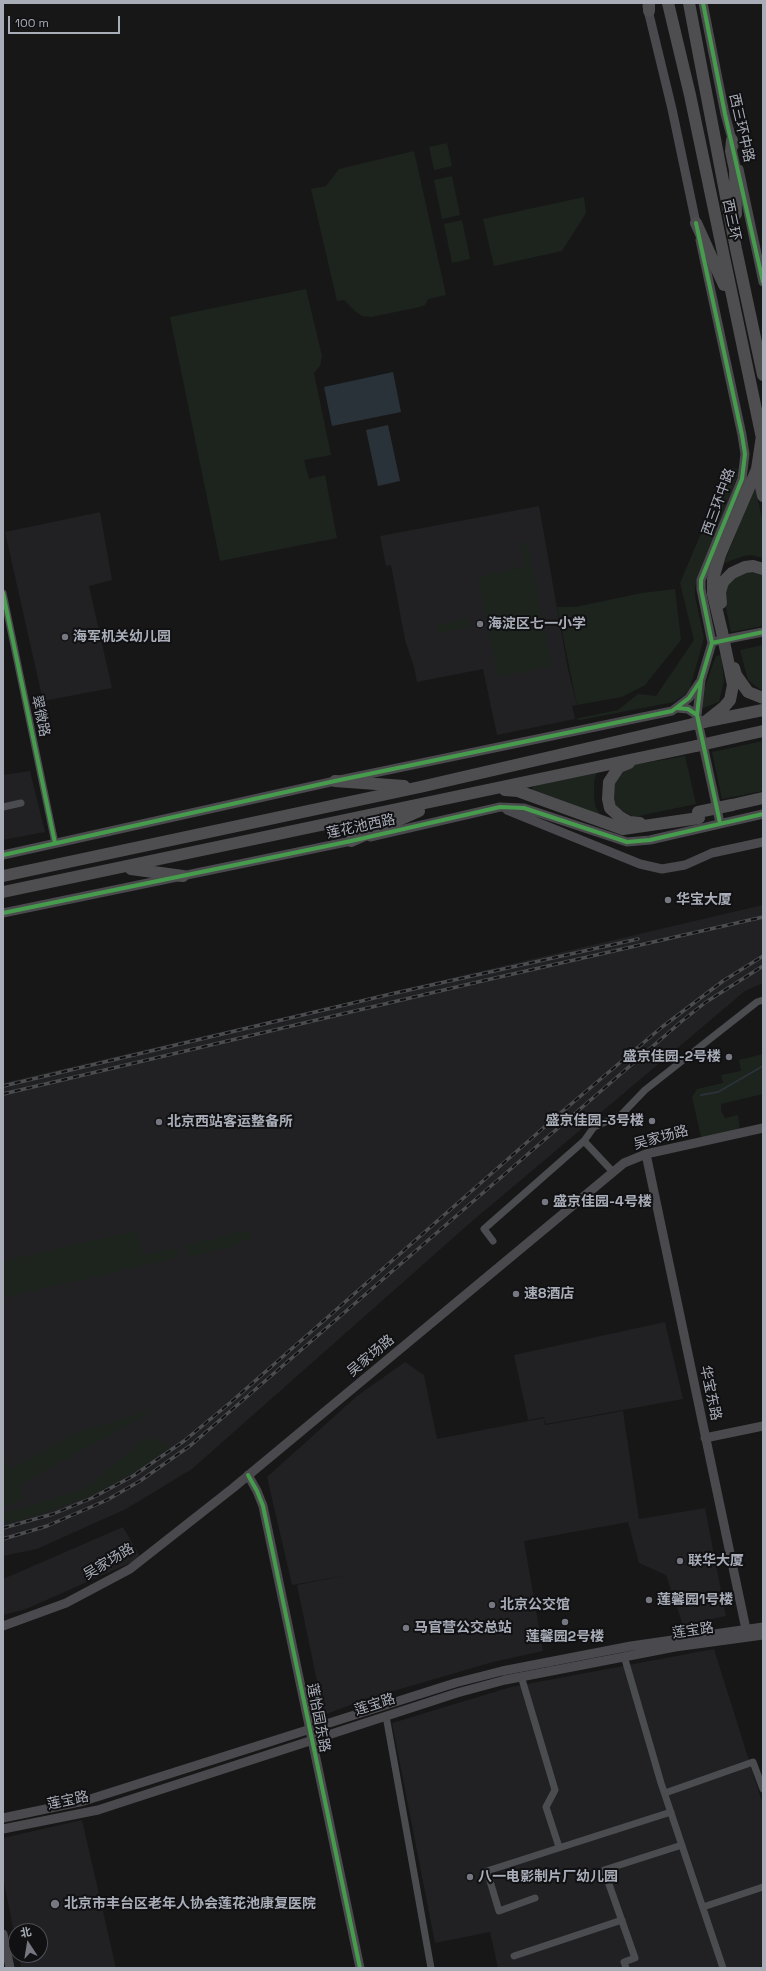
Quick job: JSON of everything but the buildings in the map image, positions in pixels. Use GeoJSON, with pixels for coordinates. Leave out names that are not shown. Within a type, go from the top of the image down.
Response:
{"type":"FeatureCollection","features":[{"type":"Feature","properties":{"kind":"highway","name":"西三环"},"geometry":{"type":"LineString","coordinates":[[668,3],[690,95],[762,439]]}},
{"type":"Feature","properties":{"kind":"highway","name":"西三环"},"geometry":{"type":"LineString","coordinates":[[689,3],[736,249],[763,375]]}},
{"type":"Feature","properties":{"kind":"highway"},"geometry":{"type":"LineString","coordinates":[[732,140],[731,151],[734,170],[736,249]]}},
{"type":"Feature","properties":{"kind":"highway"},"geometry":{"type":"LineString","coordinates":[[696,223],[734,306]]}},
{"type":"Feature","properties":{"kind":"highway"},"geometry":{"type":"LineString","coordinates":[[762,439],[757,468],[720,555],[713,579],[713,594],[736,675],[748,692],[763,698]]}},
{"type":"Feature","properties":{"kind":"highway"},"geometry":{"type":"LineString","coordinates":[[757,468],[763,496]]}},
{"type":"Feature","properties":{"kind":"highway"},"geometry":{"type":"LineString","coordinates":[[698,721],[730,700],[733,685],[724,631],[720,592],[723,582],[732,572],[745,567],[753,566],[763,569]]}},
{"type":"Feature","properties":{"kind":"highway","name":"莲花池西路"},"geometry":{"type":"LineString","coordinates":[[3,876],[420,787],[698,721],[763,710]]}},
{"type":"Feature","properties":{"kind":"highway","name":"莲花池西路"},"geometry":{"type":"LineString","coordinates":[[3,892],[763,732]]}},
{"type":"Feature","properties":{"kind":"highway"},"geometry":{"type":"LineString","coordinates":[[641,758],[620,767],[610,782],[608,799],[610,808],[620,817],[629,822],[646,823],[699,815]]}},
{"type":"Feature","properties":{"kind":"highway"},"geometry":{"type":"LineString","coordinates":[[335,781],[420,787]]}},
{"type":"Feature","properties":{"kind":"highway"},"geometry":{"type":"LineString","coordinates":[[494,789],[518,791],[623,830],[699,815],[763,798]]}},
{"type":"Feature","properties":{"kind":"highway"},"geometry":{"type":"LineString","coordinates":[[351,841],[440,801]]}},
{"type":"Feature","properties":{"kind":"highway"},"geometry":{"type":"LineString","coordinates":[[732,807],[763,804]]}},
{"type":"Feature","properties":{"kind":"highway"},"geometry":{"type":"LineString","coordinates":[[122,867],[183,876]]}},
{"type":"Feature","properties":{"kind":"street","name":"西三环中路"},"geometry":{"type":"LineString","coordinates":[[703,3],[725,114],[762,277]]}},
{"type":"Feature","properties":{"kind":"street","name":"西三环中路"},"geometry":{"type":"LineString","coordinates":[[648,6],[672,109],[745,454],[742,480],[701,580],[701,589],[712,642],[701,680],[698,721],[720,823]]}},
{"type":"Feature","properties":{"kind":"street","name":"翠微路"},"geometry":{"type":"LineString","coordinates":[[3,593],[55,843]]}},
{"type":"Feature","properties":{"kind":"street"},"geometry":{"type":"LineString","coordinates":[[712,642],[763,632]]}},
{"type":"Feature","properties":{"kind":"street"},"geometry":{"type":"LineString","coordinates":[[3,855],[335,781],[672,711],[689,698],[701,680]]}},
{"type":"Feature","properties":{"kind":"street"},"geometry":{"type":"LineString","coordinates":[[677,708],[688,709],[698,721]]}},
{"type":"Feature","properties":{"kind":"street"},"geometry":{"type":"LineString","coordinates":[[3,807],[22,803]]}},
{"type":"Feature","properties":{"kind":"street"},"geometry":{"type":"LineString","coordinates":[[500,808],[640,864],[662,869],[685,864],[712,853],[763,842]]}},
{"type":"Feature","properties":{"kind":"street","name":"莲花池西路"},"geometry":{"type":"LineString","coordinates":[[3,913],[351,841],[500,808],[524,808],[628,842],[650,840],[720,823]]}},
{"type":"Feature","properties":{"kind":"street"},"geometry":{"type":"LineString","coordinates":[[720,823],[763,814]]}},
{"type":"Feature","properties":{"kind":"street"},"geometry":{"type":"LineString","coordinates":[[493,1241],[484,1229],[584,1141],[594,1127],[621,1115],[645,1090],[757,1002],[763,1000]]}},
{"type":"Feature","properties":{"kind":"street","name":"吴家场路"},"geometry":{"type":"LineString","coordinates":[[3,1626],[66,1603],[130,1569],[248,1475],[624,1163],[646,1154],[763,1128]]}},
{"type":"Feature","properties":{"kind":"street"},"geometry":{"type":"LineString","coordinates":[[584,1141],[613,1172]]}},
{"type":"Feature","properties":{"kind":"street","name":"华宝东路"},"geometry":{"type":"LineString","coordinates":[[646,1154],[747,1633]]}},
{"type":"Feature","properties":{"kind":"street"},"geometry":{"type":"LineString","coordinates":[[705,1438],[763,1426]]}},
{"type":"Feature","properties":{"kind":"street","name":"莲怡园东路"},"geometry":{"type":"LineString","coordinates":[[248,1475],[263,1506],[360,1968]]}},
{"type":"Feature","properties":{"kind":"street","name":"莲宝路"},"geometry":{"type":"LineString","coordinates":[[3,1829],[98,1810],[457,1693],[522,1676],[747,1633],[763,1627]]}},
{"type":"Feature","properties":{"kind":"street","name":"莲宝路"},"geometry":{"type":"LineString","coordinates":[[3,1818],[84,1801],[455,1683],[502,1671],[631,1646],[747,1633],[763,1635]]}},
{"type":"Feature","properties":{"kind":"street"},"geometry":{"type":"LineString","coordinates":[[624,1656],[664,1793],[723,1968]]}},
{"type":"Feature","properties":{"kind":"street"},"geometry":{"type":"LineString","coordinates":[[522,1676],[555,1790],[546,1807],[559,1847]]}},
{"type":"Feature","properties":{"kind":"street"},"geometry":{"type":"LineString","coordinates":[[386,1716],[431,1968]]}},
{"type":"Feature","properties":{"kind":"street"},"geometry":{"type":"LineString","coordinates":[[664,1793],[753,1762],[763,1789]]}},
{"type":"Feature","properties":{"kind":"street"},"geometry":{"type":"LineString","coordinates":[[535,1898],[499,1911],[487,1871],[671,1812]]}},
{"type":"Feature","properties":{"kind":"street"},"geometry":{"type":"LineString","coordinates":[[626,1968],[624,1962],[635,1958],[604,1870],[682,1845]]}},
{"type":"Feature","properties":{"kind":"street"},"geometry":{"type":"LineString","coordinates":[[703,1906],[763,1887]]}},
{"type":"Feature","properties":{"kind":"street"},"geometry":{"type":"LineString","coordinates":[[514,1956],[622,1920]]}},
{"type":"Feature","properties":{"kind":"street"},"geometry":{"type":"LineString","coordinates":[[3,1934],[10,1968]]}},
{"type":"Feature","properties":{"kind":"shaded area"},"geometry":{"type":"Polygon","coordinates":[[[447,143],[452,166],[434,170],[429,147],[447,143]]]}},
{"type":"Feature","properties":{"kind":"shaded area"},"geometry":{"type":"Polygon","coordinates":[[[414,151],[446,295],[428,299],[425,305],[420,307],[371,317],[362,316],[344,300],[337,301],[311,189],[326,186],[339,169],[414,151]]]}},
{"type":"Feature","properties":{"kind":"shaded area"},"geometry":{"type":"Polygon","coordinates":[[[452,176],[460,215],[442,219],[434,180],[452,176]]]}},
{"type":"Feature","properties":{"kind":"shaded area"},"geometry":{"type":"Polygon","coordinates":[[[584,197],[586,213],[562,251],[494,266],[483,219],[584,197]]]}},
{"type":"Feature","properties":{"kind":"shaded area"},"geometry":{"type":"Polygon","coordinates":[[[462,220],[470,259],[452,263],[444,224],[462,220]]]}},
{"type":"Feature","properties":{"kind":"shaded area"},"geometry":{"type":"Polygon","coordinates":[[[306,289],[322,356],[320,366],[314,373],[331,455],[304,460],[309,479],[325,475],[337,538],[220,561],[170,317],[306,289]]]}},
{"type":"Feature","properties":{"kind":"shaded area"},"geometry":{"type":"Polygon","coordinates":[[[393,372],[401,412],[332,426],[324,387],[393,372]]]}},
{"type":"Feature","properties":{"kind":"shaded area"},"geometry":{"type":"Polygon","coordinates":[[[388,425],[400,481],[378,486],[366,430],[388,425]]]}},
{"type":"Feature","properties":{"kind":"shaded area"},"geometry":{"type":"Polygon","coordinates":[[[729,467],[737,469],[738,475],[695,587],[695,596],[704,638],[690,688],[684,695],[674,702],[580,720],[575,719],[618,710],[638,694],[656,696],[694,640],[680,583],[729,467]]]}},
{"type":"Feature","properties":{"kind":"shaded area"},"geometry":{"type":"Polygon","coordinates":[[[755,487],[763,523],[763,558],[751,555],[724,563],[755,487]]]}},
{"type":"Feature","properties":{"kind":"shaded area","name":"海淀区七一小学"},"geometry":{"type":"Polygon","coordinates":[[[539,506],[568,670],[577,705],[572,706],[575,719],[497,735],[483,669],[417,682],[414,667],[405,640],[391,565],[386,566],[380,536],[539,506]]]}},
{"type":"Feature","properties":{"kind":"shaded area","name":"海军机关幼儿园"},"geometry":{"type":"Polygon","coordinates":[[[100,512],[112,580],[89,586],[112,688],[43,701],[5,532],[100,512]]]}},
{"type":"Feature","properties":{"kind":"shaded area"},"geometry":{"type":"Polygon","coordinates":[[[527,542],[552,666],[498,677],[478,577],[525,567],[521,543],[527,542]]]}},
{"type":"Feature","properties":{"kind":"shaded area"},"geometry":{"type":"Polygon","coordinates":[[[745,571],[763,574],[763,626],[731,632],[723,594],[725,588],[736,576],[745,571]]]}},
{"type":"Feature","properties":{"kind":"shaded area"},"geometry":{"type":"Polygon","coordinates":[[[675,589],[681,640],[645,685],[622,697],[577,705],[557,607],[575,607],[642,593],[675,589]]]}},
{"type":"Feature","properties":{"kind":"shaded area"},"geometry":{"type":"Polygon","coordinates":[[[470,618],[469,627],[445,632],[437,631],[436,625],[470,618]]]}},
{"type":"Feature","properties":{"kind":"shaded area"},"geometry":{"type":"Polygon","coordinates":[[[763,645],[762,691],[748,680],[740,650],[763,645]]]}},
{"type":"Feature","properties":{"kind":"shaded area"},"geometry":{"type":"Polygon","coordinates":[[[721,655],[724,681],[719,702],[700,709],[701,698],[716,656],[721,655]]]}},
{"type":"Feature","properties":{"kind":"shaded area"},"geometry":{"type":"Polygon","coordinates":[[[763,741],[763,791],[722,799],[712,752],[763,741]]]}},
{"type":"Feature","properties":{"kind":"shaded area"},"geometry":{"type":"Polygon","coordinates":[[[685,756],[696,804],[634,817],[621,810],[613,802],[613,784],[619,774],[628,766],[685,756]]]}},
{"type":"Feature","properties":{"kind":"shaded area"},"geometry":{"type":"Polygon","coordinates":[[[30,771],[45,832],[3,840],[3,775],[30,771]]]}},
{"type":"Feature","properties":{"kind":"shaded area"},"geometry":{"type":"Polygon","coordinates":[[[597,772],[594,781],[595,806],[603,819],[531,790],[534,786],[597,772]]]}},
{"type":"Feature","properties":{"kind":"shaded area"},"geometry":{"type":"Polygon","coordinates":[[[763,905],[763,983],[745,991],[470,1223],[192,1469],[126,1509],[37,1549],[3,1556],[3,1083],[763,905]]]}},
{"type":"Feature","properties":{"kind":"shaded area"},"geometry":{"type":"Polygon","coordinates":[[[763,1054],[763,1094],[721,1104],[721,1111],[725,1118],[738,1115],[740,1133],[702,1141],[692,1097],[697,1089],[723,1083],[721,1075],[741,1071],[739,1060],[763,1054]]]}},
{"type":"Feature","properties":{"kind":"shaded area"},"geometry":{"type":"Polygon","coordinates":[[[135,1231],[137,1238],[139,1239],[143,1255],[177,1248],[180,1257],[3,1298],[3,1261],[135,1231]]]}},
{"type":"Feature","properties":{"kind":"shaded area"},"geometry":{"type":"Polygon","coordinates":[[[245,1231],[250,1232],[253,1237],[230,1247],[191,1256],[187,1254],[186,1249],[189,1245],[245,1231]]]}},
{"type":"Feature","properties":{"kind":"shaded area"},"geometry":{"type":"Polygon","coordinates":[[[665,1322],[683,1399],[546,1424],[544,1417],[528,1420],[514,1355],[665,1322]]]}},
{"type":"Feature","properties":{"kind":"shaded area"},"geometry":{"type":"Polygon","coordinates":[[[405,1362],[424,1375],[437,1439],[544,1418],[545,1425],[623,1411],[639,1519],[705,1508],[726,1616],[683,1625],[666,1575],[639,1563],[628,1522],[524,1541],[543,1651],[493,1662],[366,1699],[324,1715],[297,1585],[348,1575],[292,1585],[267,1477],[357,1396],[405,1362]]]}},
{"type":"Feature","properties":{"kind":"shaded area"},"geometry":{"type":"Polygon","coordinates":[[[152,1409],[146,1415],[19,1485],[23,1500],[3,1507],[3,1458],[10,1469],[79,1432],[152,1409]]]}},
{"type":"Feature","properties":{"kind":"shaded area"},"geometry":{"type":"Polygon","coordinates":[[[150,1436],[164,1443],[169,1449],[145,1467],[87,1498],[26,1519],[3,1524],[3,1513],[70,1494],[89,1486],[138,1444],[150,1436]]]}},
{"type":"Feature","properties":{"kind":"shaded area"},"geometry":{"type":"Polygon","coordinates":[[[123,1527],[141,1558],[26,1609],[3,1615],[3,1579],[123,1527]]]}},
{"type":"Feature","properties":{"kind":"shaded area"},"geometry":{"type":"Polygon","coordinates":[[[714,1649],[763,1805],[763,1968],[498,1968],[490,1932],[435,1943],[392,1723],[511,1687],[714,1649]]]}},
{"type":"Feature","properties":{"kind":"shaded area","name":"北京市丰台区老年人协会莲花池康复医院"},"geometry":{"type":"Polygon","coordinates":[[[82,1820],[116,1968],[21,1968],[20,1963],[48,1963],[48,1923],[12,1923],[3,1877],[3,1838],[82,1820]]]}},
{"type":"Feature","properties":{"kind":"waterway"},"geometry":{"type":"LineString","coordinates":[[701,1095],[718,1092],[763,1066]]}},
{"type":"Feature","properties":{"kind":"railway"},"geometry":{"type":"LineString","coordinates":[[3,1094],[482,981],[763,917]]}},
{"type":"Feature","properties":{"kind":"railway"},"geometry":{"type":"LineString","coordinates":[[3,1086],[391,994],[638,939]]}},
{"type":"Feature","properties":{"kind":"railway"},"geometry":{"type":"LineString","coordinates":[[3,1528],[53,1514],[92,1498],[133,1476],[184,1441],[231,1402],[557,1116],[662,1027],[723,981],[763,956]]}},
{"type":"Feature","properties":{"kind":"railway"},"geometry":{"type":"LineString","coordinates":[[3,1539],[47,1526],[107,1500],[140,1481],[191,1445],[682,1021],[706,1002],[763,966]]}},
{"type":"Feature","properties":{"kind":"cycle path"},"geometry":{"type":"LineString","coordinates":[[703,3],[725,114],[763,282]]}},
{"type":"Feature","properties":{"kind":"cycle path"},"geometry":{"type":"LineString","coordinates":[[677,708],[688,709],[697,715],[701,680],[712,643],[701,589],[701,580],[742,479],[745,454],[696,223]]}},
{"type":"Feature","properties":{"kind":"cycle path"},"geometry":{"type":"LineString","coordinates":[[3,593],[55,843]]}},
{"type":"Feature","properties":{"kind":"cycle path"},"geometry":{"type":"LineString","coordinates":[[712,643],[763,632]]}},
{"type":"Feature","properties":{"kind":"cycle path"},"geometry":{"type":"LineString","coordinates":[[3,855],[335,781],[672,711],[689,698],[701,680]]}},
{"type":"Feature","properties":{"kind":"cycle path"},"geometry":{"type":"LineString","coordinates":[[697,715],[720,823]]}},
{"type":"Feature","properties":{"kind":"cycle path"},"geometry":{"type":"LineString","coordinates":[[3,913],[351,841],[500,807],[524,808],[627,842],[650,840],[763,814]]}},
{"type":"Feature","properties":{"kind":"cycle path"},"geometry":{"type":"LineString","coordinates":[[248,1475],[263,1506],[360,1968]]}},
{"type":"Feature","properties":{"kind":"place","name":"海淀区七一小学"},"geometry":{"type":"Point","coordinates":[480,624]}},
{"type":"Feature","properties":{"kind":"place","name":"海军机关幼儿园"},"geometry":{"type":"Point","coordinates":[65,637]}},
{"type":"Feature","properties":{"kind":"place","name":"华宝大厦"},"geometry":{"type":"Point","coordinates":[668,900]}},
{"type":"Feature","properties":{"kind":"place","name":"盛京佳园-2号楼"},"geometry":{"type":"Point","coordinates":[729,1057]}},
{"type":"Feature","properties":{"kind":"place","name":"盛京佳园-3号楼"},"geometry":{"type":"Point","coordinates":[652,1121]}},
{"type":"Feature","properties":{"kind":"place","name":"北京西站客运整备所"},"geometry":{"type":"Point","coordinates":[159,1122]}},
{"type":"Feature","properties":{"kind":"place","name":"盛京佳园-4号楼"},"geometry":{"type":"Point","coordinates":[545,1202]}},
{"type":"Feature","properties":{"kind":"place","name":"速8酒店"},"geometry":{"type":"Point","coordinates":[516,1294]}},
{"type":"Feature","properties":{"kind":"place","name":"联华大厦"},"geometry":{"type":"Point","coordinates":[680,1561]}},
{"type":"Feature","properties":{"kind":"place","name":"莲馨园1号楼"},"geometry":{"type":"Point","coordinates":[649,1600]}},
{"type":"Feature","properties":{"kind":"place","name":"北京公交馆"},"geometry":{"type":"Point","coordinates":[492,1605]}},
{"type":"Feature","properties":{"kind":"place","name":"莲馨园2号楼"},"geometry":{"type":"Point","coordinates":[565,1622]}},
{"type":"Feature","properties":{"kind":"place","name":"马官营公交总站"},"geometry":{"type":"Point","coordinates":[406,1628]}},
{"type":"Feature","properties":{"kind":"place","name":"八一电影制片厂幼儿园"},"geometry":{"type":"Point","coordinates":[470,1877]}},
{"type":"Feature","properties":{"kind":"place","name":"北京市丰台区老年人协会莲花池康复医院"},"geometry":{"type":"Point","coordinates":[55,1904]}}]}
